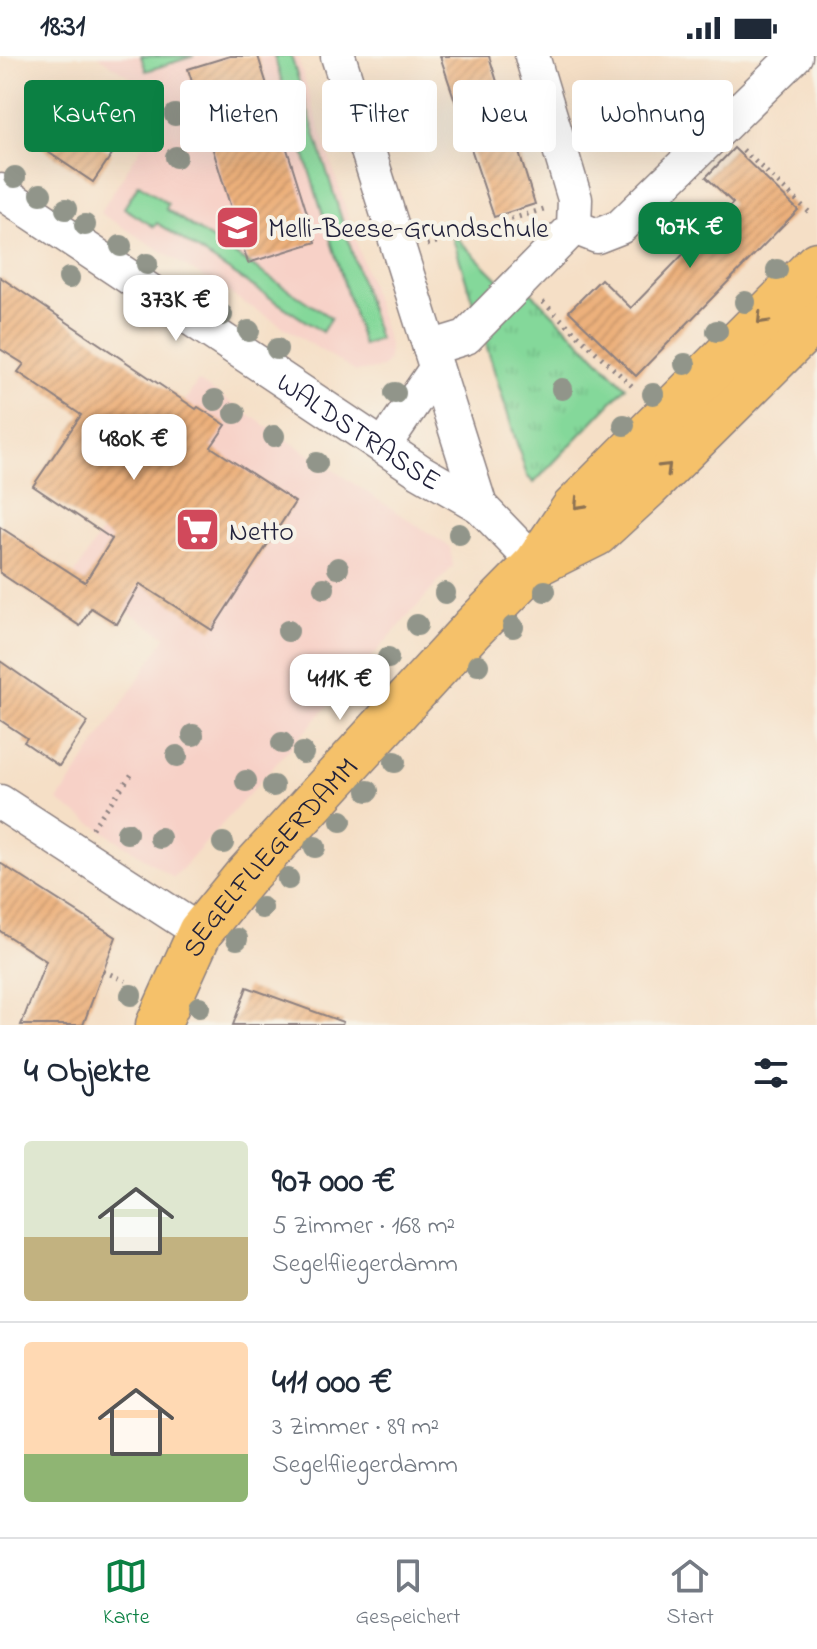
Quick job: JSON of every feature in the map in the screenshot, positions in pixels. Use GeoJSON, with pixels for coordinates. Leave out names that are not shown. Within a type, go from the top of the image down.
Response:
{"type":"FeatureCollection","features":[{"type":"Feature","properties":{"kind":"main road","name":"SEGELFLIEGERDAMM"},"geometry":{"type":"LineString","coordinates":[[158,1025],[200,932],[245,877],[431,673],[536,564],[573,509],[817,264]]}},
{"type":"Feature","properties":{"kind":"main road","name":"SEGELFLIEGERDAMM"},"geometry":{"type":"LineString","coordinates":[[536,564],[596,534],[817,318]]}},
{"type":"Feature","properties":{"kind":"street"},"geometry":{"type":"LineString","coordinates":[[338,56],[480,506],[536,564]]}},
{"type":"Feature","properties":{"kind":"street"},"geometry":{"type":"LineString","coordinates":[[532,56],[575,213],[597,236],[620,227],[699,152]]}},
{"type":"Feature","properties":{"kind":"street"},"geometry":{"type":"LineString","coordinates":[[733,119],[795,56]]}},
{"type":"Feature","properties":{"kind":"street","name":"WALDSTRASSE"},"geometry":{"type":"LineString","coordinates":[[0,191],[421,472],[480,506]]}},
{"type":"Feature","properties":{"kind":"street"},"geometry":{"type":"LineString","coordinates":[[384,445],[433,359],[466,337],[522,282],[575,213]]}},
{"type":"Feature","properties":{"kind":"street"},"geometry":{"type":"LineString","coordinates":[[0,802],[200,932]]}},
{"type":"Feature","properties":{"kind":"path"},"geometry":{"type":"LineString","coordinates":[[733,140],[810,213]]}},
{"type":"Feature","properties":{"kind":"path"},"geometry":{"type":"LineString","coordinates":[[400,253],[575,213]]}},
{"type":"Feature","properties":{"kind":"path"},"geometry":{"type":"LineString","coordinates":[[522,282],[634,388]]}},
{"type":"Feature","properties":{"kind":"path"},"geometry":{"type":"LineString","coordinates":[[92,829],[134,771]]}},
{"type":"Feature","properties":{"kind":"path"},"geometry":{"type":"LineString","coordinates":[[103,971],[126,981]]}},
{"type":"Feature","properties":{"kind":"shaded area","name":"Melli-Beese-Grundschule"},"geometry":{"type":"Polygon","coordinates":[[[98,56],[297,56],[305,80],[180,80],[180,152],[306,152],[306,84],[322,135],[322,152],[328,152],[389,345],[388,360],[382,368],[356,372],[100,213],[138,152],[164,152],[164,111],[169,103],[164,100],[164,80],[134,80],[98,56]]]}},
{"type":"Feature","properties":{"kind":"shaded area"},"geometry":{"type":"Polygon","coordinates":[[[198,381],[450,547],[453,566],[174,878],[58,801],[166,637],[74,575],[198,381]]]}},
{"type":"Feature","properties":{"kind":"green space"},"geometry":{"type":"Polygon","coordinates":[[[141,56],[194,56],[146,71],[141,56]]]}},
{"type":"Feature","properties":{"kind":"green space"},"geometry":{"type":"Polygon","coordinates":[[[274,56],[291,56],[298,80],[281,80],[274,56]]]}},
{"type":"Feature","properties":{"kind":"green space"},"geometry":{"type":"Polygon","coordinates":[[[306,104],[379,339],[363,345],[304,152],[306,152],[306,104]]]}},
{"type":"Feature","properties":{"kind":"green space"},"geometry":{"type":"Polygon","coordinates":[[[139,184],[168,204],[166,209],[331,318],[322,332],[157,223],[154,227],[124,208],[139,184]]]}},
{"type":"Feature","properties":{"kind":"green space"},"geometry":{"type":"Polygon","coordinates":[[[451,232],[519,300],[529,290],[626,387],[534,483],[527,476],[451,232]]]}},
{"type":"Feature","properties":{"kind":"building"},"geometry":{"type":"Polygon","coordinates":[[[230,56],[258,56],[265,80],[191,80],[188,69],[230,56]]]}},
{"type":"Feature","properties":{"kind":"building"},"geometry":{"type":"Polygon","coordinates":[[[440,56],[489,56],[496,80],[453,80],[453,95],[440,56]]]}},
{"type":"Feature","properties":{"kind":"building"},"geometry":{"type":"Polygon","coordinates":[[[733,149],[798,210],[636,376],[569,311],[601,279],[631,308],[733,203],[706,177],[733,149]]]}},
{"type":"Feature","properties":{"kind":"building"},"geometry":{"type":"Polygon","coordinates":[[[48,152],[112,154],[93,182],[48,152]]]}},
{"type":"Feature","properties":{"kind":"building"},"geometry":{"type":"Polygon","coordinates":[[[214,152],[288,152],[316,242],[248,263],[214,152]]]}},
{"type":"Feature","properties":{"kind":"building"},"geometry":{"type":"Polygon","coordinates":[[[472,152],[519,152],[535,204],[494,217],[472,152]]]}},
{"type":"Feature","properties":{"kind":"building"},"geometry":{"type":"Polygon","coordinates":[[[0,277],[196,409],[198,407],[226,425],[211,447],[295,502],[212,630],[140,584],[117,624],[91,608],[80,626],[0,573],[0,527],[85,582],[112,539],[33,486],[81,415],[18,372],[24,364],[0,349],[0,277]]]}},
{"type":"Feature","properties":{"kind":"building"},"geometry":{"type":"Polygon","coordinates":[[[0,661],[88,722],[59,766],[24,742],[27,738],[0,720],[0,661]]]}},
{"type":"Feature","properties":{"kind":"building"},"geometry":{"type":"Polygon","coordinates":[[[0,863],[116,937],[83,1025],[21,1025],[46,961],[0,931],[0,863]]]}},
{"type":"Feature","properties":{"kind":"building"},"geometry":{"type":"Polygon","coordinates":[[[247,987],[343,1022],[342,1025],[233,1025],[247,987]]]}},
{"type":"Feature","properties":{"kind":"place","name":"Melli-Beese-Grundschule"},"geometry":{"type":"Point","coordinates":[237,227]}},
{"type":"Feature","properties":{"kind":"place","name":"Netto"},"geometry":{"type":"Point","coordinates":[198,530]}}]}
